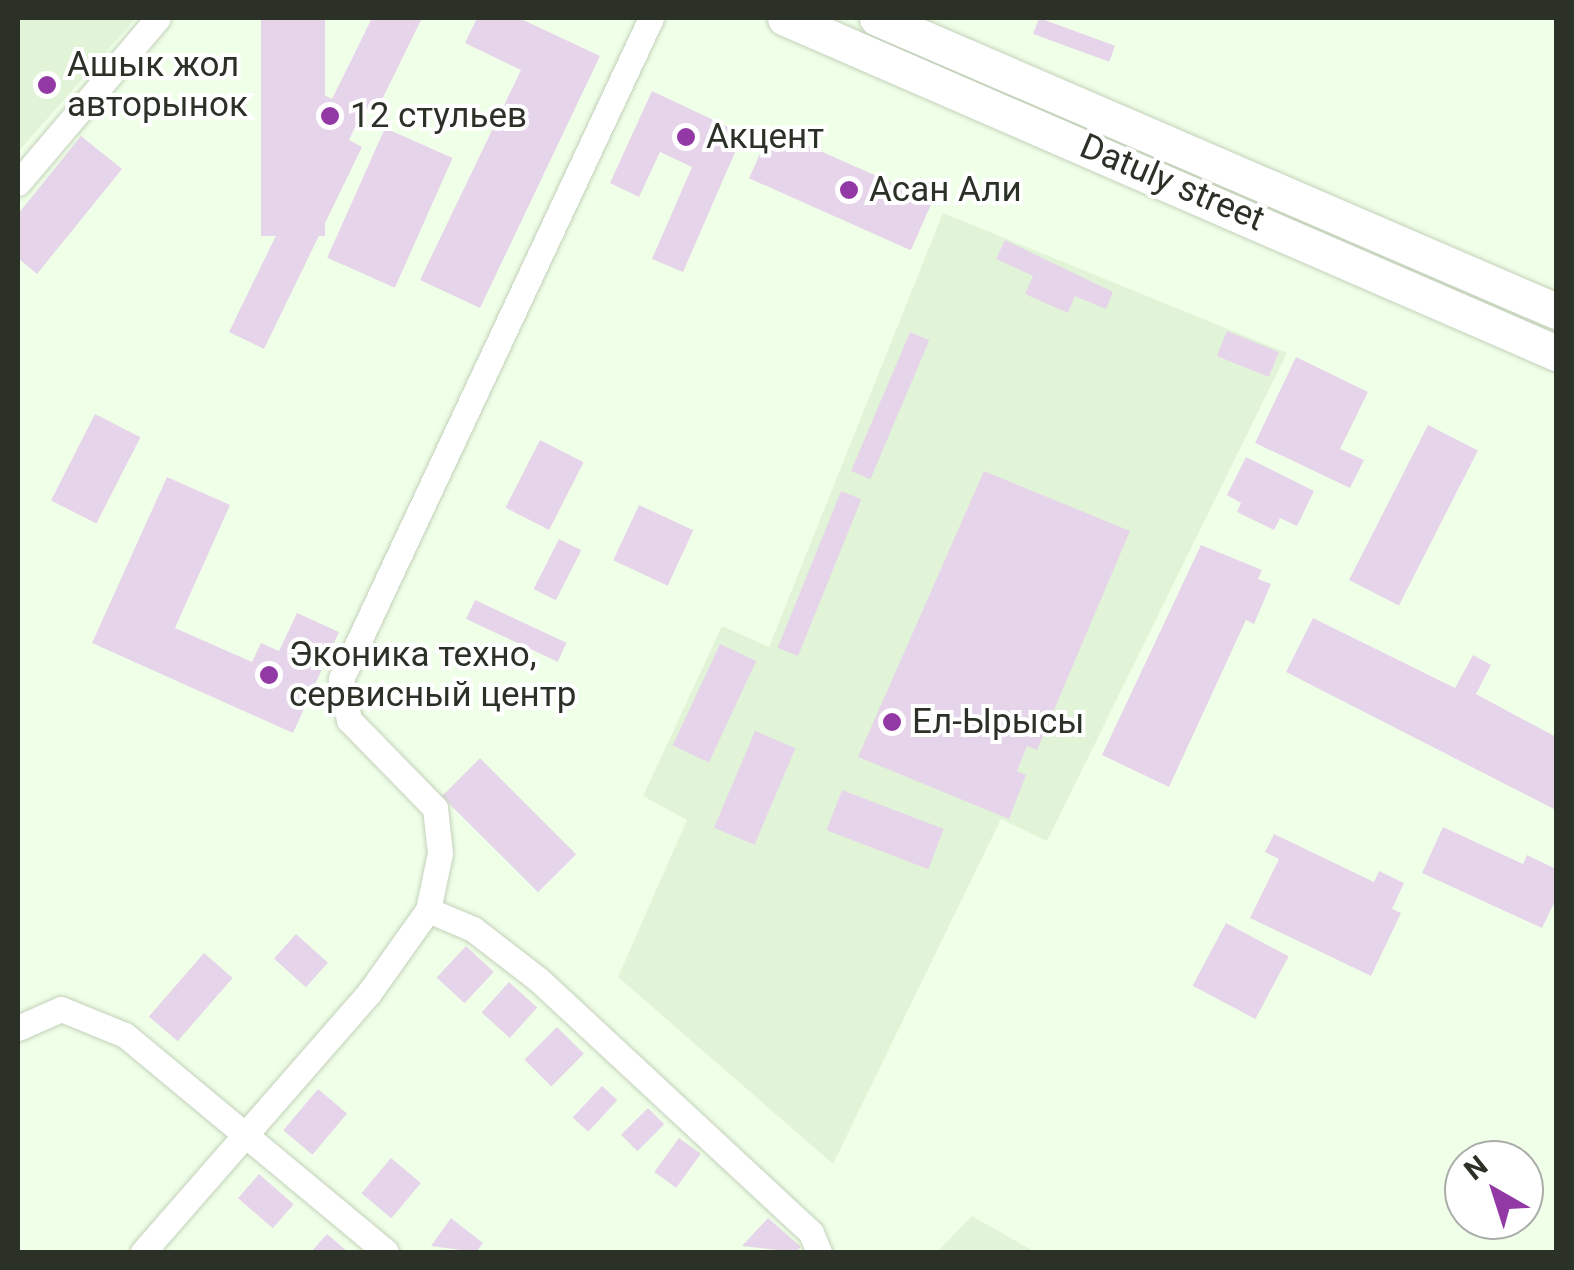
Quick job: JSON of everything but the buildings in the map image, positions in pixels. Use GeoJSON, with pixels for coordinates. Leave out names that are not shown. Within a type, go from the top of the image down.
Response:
{"type":"FeatureCollection","features":[{"type":"Feature","properties":{"kind":"highway","name":"Datuly street"},"geometry":{"type":"LineString","coordinates":[[784,18],[1556,352]]}},
{"type":"Feature","properties":{"kind":"highway","name":"Datuly street"},"geometry":{"type":"LineString","coordinates":[[877,18],[1556,311]]}},
{"type":"Feature","properties":{"kind":"street"},"geometry":{"type":"LineString","coordinates":[[18,183],[158,18]]}},
{"type":"Feature","properties":{"kind":"street"},"geometry":{"type":"LineString","coordinates":[[143,1252],[248,1136],[428,910],[440,854],[435,808],[349,720],[341,680],[651,18]]}},
{"type":"Feature","properties":{"kind":"street"},"geometry":{"type":"LineString","coordinates":[[428,910],[473,929],[538,979],[811,1233],[819,1252]]}},
{"type":"Feature","properties":{"kind":"street"},"geometry":{"type":"LineString","coordinates":[[18,1028],[61,1009],[125,1035],[386,1252]]}},
{"type":"Feature","properties":{"kind":"shaded area","name":"Ашык жол авторынок"},"geometry":{"type":"Polygon","coordinates":[[[18,18],[136,18],[18,152],[18,18]]]}},
{"type":"Feature","properties":{"kind":"shaded area","name":"Ел-Ырысы"},"geometry":{"type":"Polygon","coordinates":[[[943,213],[1287,353],[1047,841],[1001,819],[833,1164],[618,977],[687,820],[643,796],[722,626],[769,647],[943,213]]]}},
{"type":"Feature","properties":{"kind":"shaded area"},"geometry":{"type":"Polygon","coordinates":[[[972,1216],[1035,1252],[937,1252],[972,1216]]]}},
{"type":"Feature","properties":{"kind":"place","name":"Ашык жол авторынок"},"geometry":{"type":"Point","coordinates":[47,85]}},
{"type":"Feature","properties":{"kind":"place","name":"12 стульев"},"geometry":{"type":"Point","coordinates":[330,116]}},
{"type":"Feature","properties":{"kind":"place","name":"Акцент"},"geometry":{"type":"Point","coordinates":[686,137]}},
{"type":"Feature","properties":{"kind":"place","name":"Асан Али"},"geometry":{"type":"Point","coordinates":[849,190]}},
{"type":"Feature","properties":{"kind":"place","name":"Эконика техно, сервисный центр"},"geometry":{"type":"Point","coordinates":[269,675]}},
{"type":"Feature","properties":{"kind":"place","name":"Ел-Ырысы"},"geometry":{"type":"Point","coordinates":[892,722]}}]}
